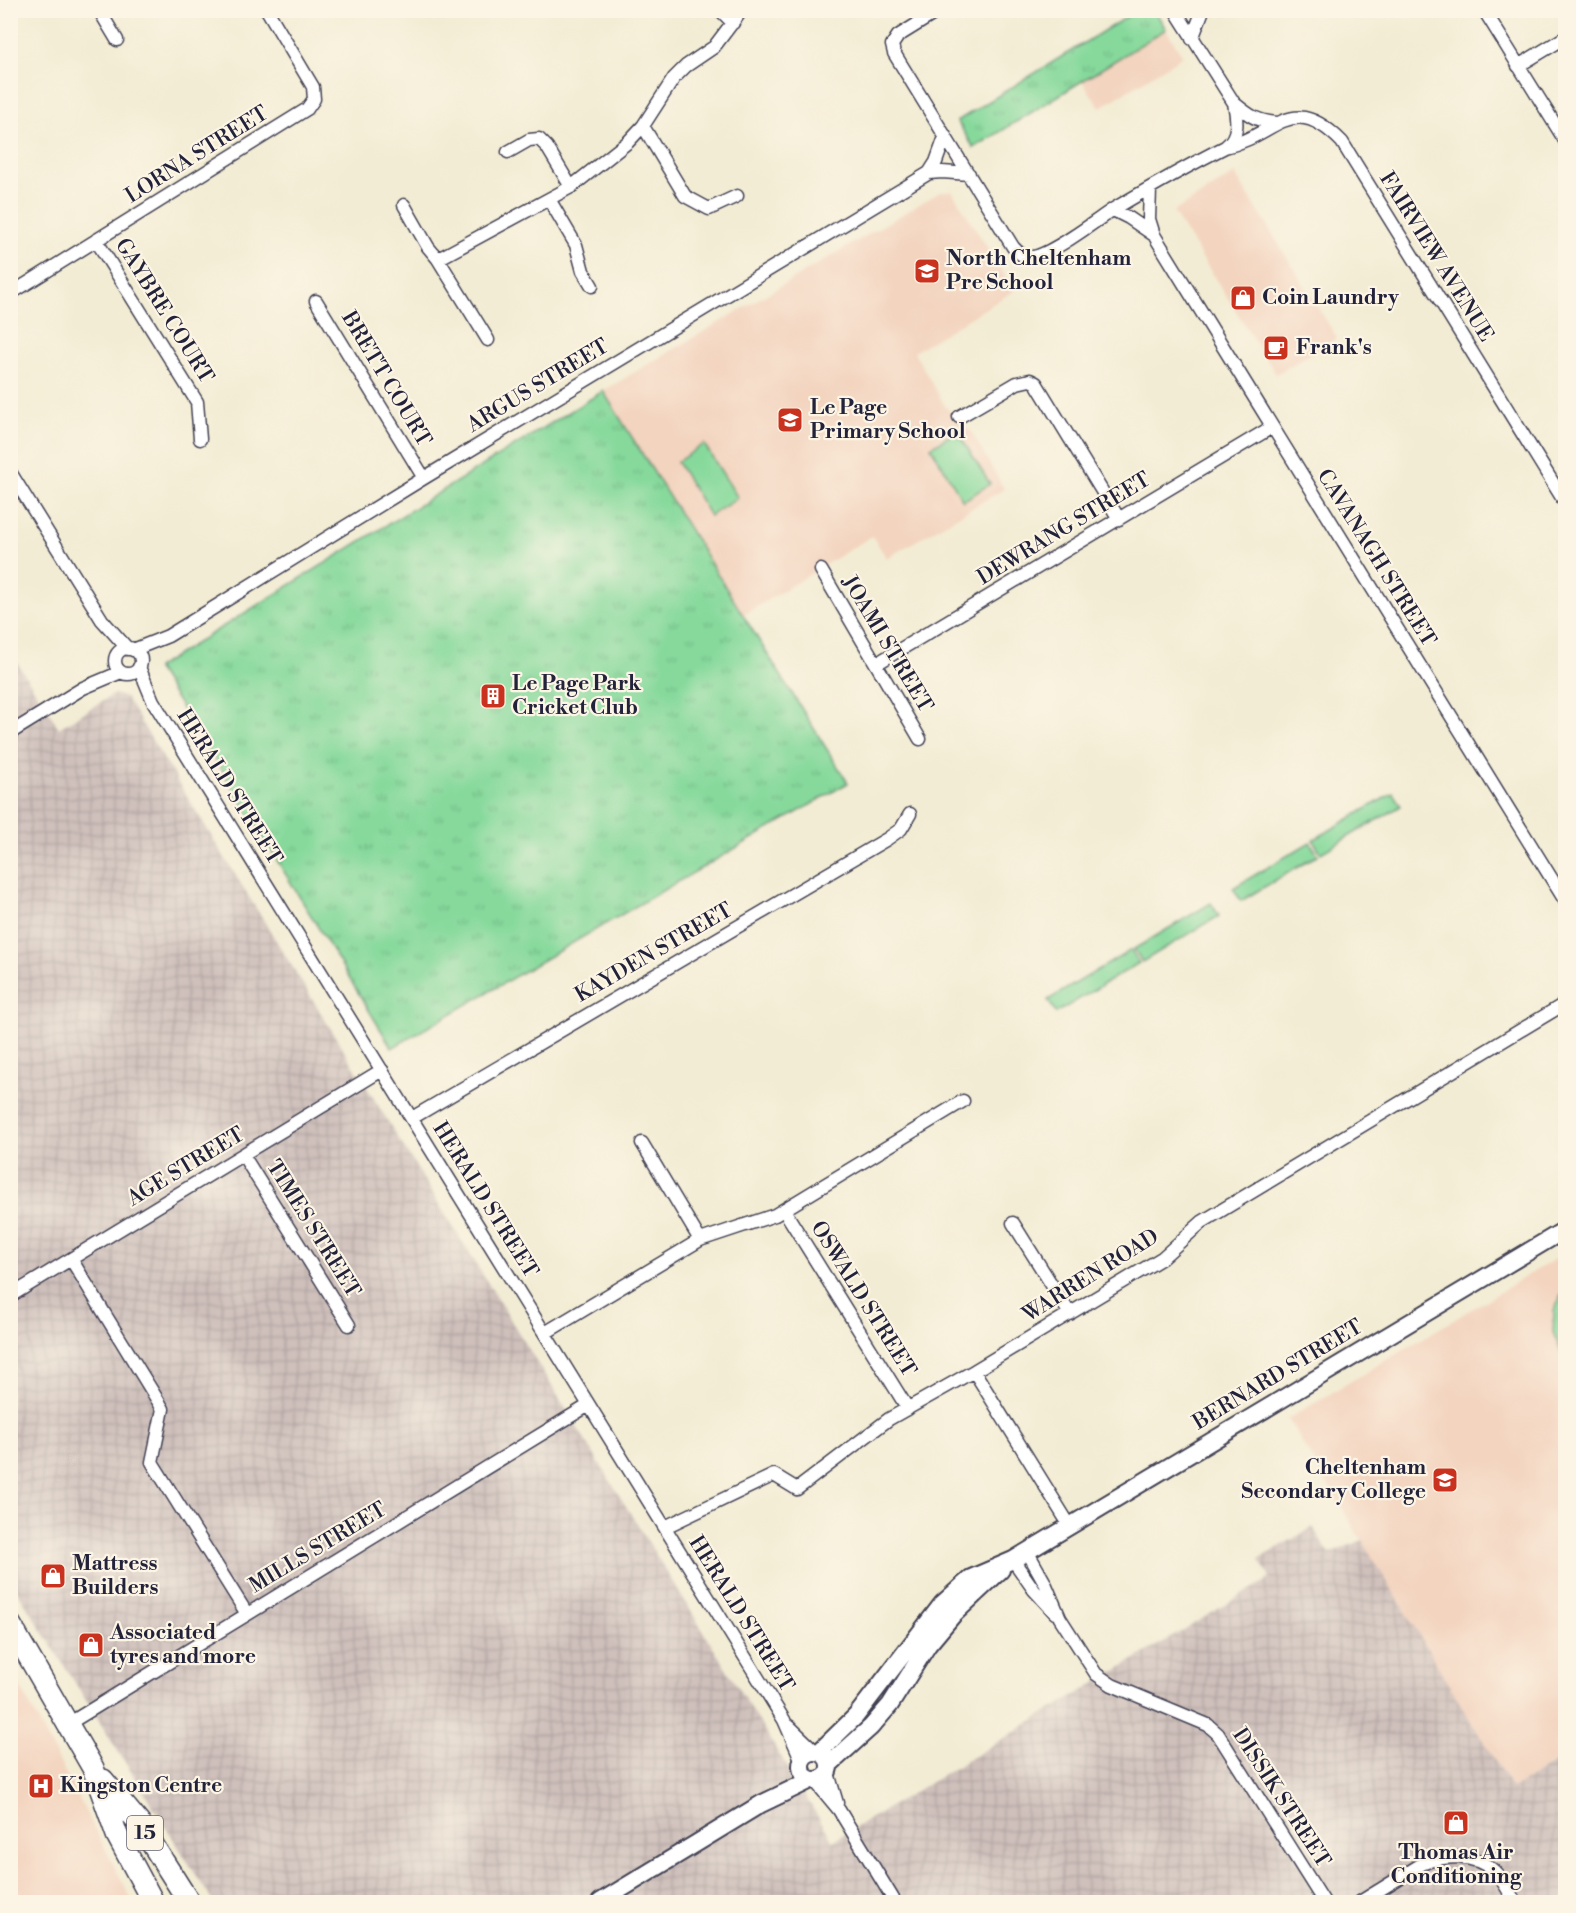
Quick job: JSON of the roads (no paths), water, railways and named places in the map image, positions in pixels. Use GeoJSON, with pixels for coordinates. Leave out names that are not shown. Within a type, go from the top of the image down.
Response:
{"type":"FeatureCollection","features":[{"type":"Feature","properties":{"kind":"highway","name":"15"},"geometry":{"type":"LineString","coordinates":[[10,1624],[93,1768],[117,1835],[153,1902]]}},
{"type":"Feature","properties":{"kind":"highway","name":"15"},"geometry":{"type":"LineString","coordinates":[[93,1768],[139,1823],[189,1902]]}},
{"type":"Feature","properties":{"kind":"street"},"geometry":{"type":"LineString","coordinates":[[99,10],[117,40]]}},
{"type":"Feature","properties":{"kind":"street","name":"LORNA STREET"},"geometry":{"type":"LineString","coordinates":[[10,294],[303,113],[311,104],[314,94],[310,81],[267,10]]}},
{"type":"Feature","properties":{"kind":"street"},"geometry":{"type":"LineString","coordinates":[[720,10],[733,23]]}},
{"type":"Feature","properties":{"kind":"street"},"geometry":{"type":"LineString","coordinates":[[438,259],[571,187],[628,142],[643,126],[674,78],[686,66],[714,46],[742,10]]}},
{"type":"Feature","properties":{"kind":"street"},"geometry":{"type":"LineString","coordinates":[[940,10],[898,36],[892,49],[969,174]]}},
{"type":"Feature","properties":{"kind":"street"},"geometry":{"type":"LineString","coordinates":[[1176,10],[1234,103],[1251,117],[1277,123]]}},
{"type":"Feature","properties":{"kind":"street"},"geometry":{"type":"LineString","coordinates":[[1192,39],[1203,10]]}},
{"type":"Feature","properties":{"kind":"street"},"geometry":{"type":"LineString","coordinates":[[1484,10],[1566,142]]}},
{"type":"Feature","properties":{"kind":"street"},"geometry":{"type":"LineString","coordinates":[[1518,66],[1566,38]]}},
{"type":"Feature","properties":{"kind":"street"},"geometry":{"type":"LineString","coordinates":[[1225,147],[1234,139],[1236,131],[1237,118],[1234,103]]}},
{"type":"Feature","properties":{"kind":"street","name":"FAIRVIEW AVENUE"},"geometry":{"type":"LineString","coordinates":[[969,174],[1013,247],[1023,256],[1039,255],[1225,147],[1242,143],[1277,123],[1295,118],[1307,118],[1324,125],[1341,142],[1566,504]]}},
{"type":"Feature","properties":{"kind":"street"},"geometry":{"type":"LineString","coordinates":[[643,126],[685,196],[709,209],[736,196]]}},
{"type":"Feature","properties":{"kind":"street"},"geometry":{"type":"LineString","coordinates":[[929,173],[936,162],[945,137]]}},
{"type":"Feature","properties":{"kind":"street"},"geometry":{"type":"LineString","coordinates":[[508,152],[529,140],[539,139],[547,147],[571,187]]}},
{"type":"Feature","properties":{"kind":"street"},"geometry":{"type":"LineString","coordinates":[[929,173],[942,171],[969,174]]}},
{"type":"Feature","properties":{"kind":"street","name":"ARGUS STREET"},"geometry":{"type":"LineString","coordinates":[[131,649],[168,636],[424,478],[929,173]]}},
{"type":"Feature","properties":{"kind":"street","name":"CAVANAGH STREET"},"geometry":{"type":"LineString","coordinates":[[1150,189],[1149,219],[1154,235],[1566,902]]}},
{"type":"Feature","properties":{"kind":"street"},"geometry":{"type":"LineString","coordinates":[[549,199],[576,244],[583,271],[592,286]]}},
{"type":"Feature","properties":{"kind":"street"},"geometry":{"type":"LineString","coordinates":[[404,205],[428,247],[438,259],[488,340]]}},
{"type":"Feature","properties":{"kind":"street","name":"CAVANAGH STREET"},"geometry":{"type":"LineString","coordinates":[[1113,210],[1154,235]]}},
{"type":"Feature","properties":{"kind":"street","name":"GAYBRE COURT"},"geometry":{"type":"LineString","coordinates":[[96,240],[197,402],[200,439]]}},
{"type":"Feature","properties":{"kind":"street","name":"BRETT COURT"},"geometry":{"type":"LineString","coordinates":[[316,301],[424,478]]}},
{"type":"Feature","properties":{"kind":"street"},"geometry":{"type":"LineString","coordinates":[[959,417],[1017,382],[1030,380],[1036,383],[1119,519]]}},
{"type":"Feature","properties":{"kind":"street","name":"DEWRANG STREET"},"geometry":{"type":"LineString","coordinates":[[876,664],[1272,427]]}},
{"type":"Feature","properties":{"kind":"street","name":"HERALD STREET"},"geometry":{"type":"LineString","coordinates":[[10,472],[102,620],[120,666],[153,701],[664,1527],[815,1766],[895,1902]]}},
{"type":"Feature","properties":{"kind":"street","name":"JOAMI STREET"},"geometry":{"type":"LineString","coordinates":[[821,570],[920,739]]}},
{"type":"Feature","properties":{"kind":"street","name":"HERALD STREET"},"geometry":{"type":"LineString","coordinates":[[102,620],[131,649]]}},
{"type":"Feature","properties":{"kind":"street","name":"ARGUS STREET"},"geometry":{"type":"LineString","coordinates":[[140,664],[168,636]]}},
{"type":"Feature","properties":{"kind":"street"},"geometry":{"type":"LineString","coordinates":[[131,649],[138,654],[140,664],[134,672],[120,666],[121,651],[131,649]]}},
{"type":"Feature","properties":{"kind":"street","name":"HERALD STREET"},"geometry":{"type":"LineString","coordinates":[[140,664],[153,701]]}},
{"type":"Feature","properties":{"kind":"street"},"geometry":{"type":"LineString","coordinates":[[10,733],[120,666]]}},
{"type":"Feature","properties":{"kind":"street","name":"KAYDEN STREET"},"geometry":{"type":"LineString","coordinates":[[412,1118],[887,839],[901,829],[910,814]]}},
{"type":"Feature","properties":{"kind":"street","name":"WARREN ROAD"},"geometry":{"type":"LineString","coordinates":[[664,1527],[774,1475],[797,1489],[889,1419],[974,1371],[1162,1258],[1202,1222],[1566,1003]]}},
{"type":"Feature","properties":{"kind":"street","name":"AGE STREET"},"geometry":{"type":"LineString","coordinates":[[10,1296],[382,1070]]}},
{"type":"Feature","properties":{"kind":"street"},"geometry":{"type":"LineString","coordinates":[[544,1333],[699,1240],[768,1218],[784,1210],[963,1101]]}},
{"type":"Feature","properties":{"kind":"street"},"geometry":{"type":"LineString","coordinates":[[642,1143],[699,1240]]}},
{"type":"Feature","properties":{"kind":"street","name":"TIMES STREET"},"geometry":{"type":"LineString","coordinates":[[243,1155],[349,1324]]}},
{"type":"Feature","properties":{"kind":"street","name":"OSWALD STREET"},"geometry":{"type":"LineString","coordinates":[[784,1210],[909,1409]]}},
{"type":"Feature","properties":{"kind":"street"},"geometry":{"type":"LineString","coordinates":[[1013,1223],[1070,1314]]}},
{"type":"Feature","properties":{"kind":"street","name":"BERNARD STREET"},"geometry":{"type":"LineString","coordinates":[[600,1902],[761,1804],[871,1727],[884,1712],[928,1645],[953,1615],[1020,1555],[1566,1229]]}},
{"type":"Feature","properties":{"kind":"street"},"geometry":{"type":"LineString","coordinates":[[71,1259],[163,1409],[152,1462],[246,1614]]}},
{"type":"Feature","properties":{"kind":"street"},"geometry":{"type":"LineString","coordinates":[[974,1371],[1070,1526]]}},
{"type":"Feature","properties":{"kind":"street","name":"MILLS STREET"},"geometry":{"type":"LineString","coordinates":[[68,1724],[589,1405]]}},
{"type":"Feature","properties":{"kind":"street","name":"DISSIK STREET"},"geometry":{"type":"LineString","coordinates":[[1020,1555],[1045,1582],[1060,1618],[1090,1667],[1103,1680],[1213,1729],[1225,1743],[1324,1902]]}},
{"type":"Feature","properties":{"kind":"street"},"geometry":{"type":"LineString","coordinates":[[1360,1902],[1422,1864],[1450,1857],[1486,1864],[1498,1874],[1515,1902]]}},
{"type":"Feature","properties":{"kind":"place","name":"North Cheltenham Pre School"},"geometry":{"type":"Point","coordinates":[927,271]}},
{"type":"Feature","properties":{"kind":"place","name":"Coin Laundry"},"geometry":{"type":"Point","coordinates":[1243,298]}},
{"type":"Feature","properties":{"kind":"place","name":"Frank's"},"geometry":{"type":"Point","coordinates":[1276,348]}},
{"type":"Feature","properties":{"kind":"place","name":"Le Page Primary School"},"geometry":{"type":"Point","coordinates":[790,420]}},
{"type":"Feature","properties":{"kind":"place","name":"Le Page Park Cricket Club"},"geometry":{"type":"Point","coordinates":[493,696]}},
{"type":"Feature","properties":{"kind":"place","name":"Cheltenham Secondary College"},"geometry":{"type":"Point","coordinates":[1445,1480]}},
{"type":"Feature","properties":{"kind":"place","name":"Mattress Builders"},"geometry":{"type":"Point","coordinates":[53,1576]}},
{"type":"Feature","properties":{"kind":"place","name":"Associated tyres and more"},"geometry":{"type":"Point","coordinates":[91,1645]}},
{"type":"Feature","properties":{"kind":"place","name":"Kingston Centre"},"geometry":{"type":"Point","coordinates":[41,1786]}},
{"type":"Feature","properties":{"kind":"place","name":"Thomas Air Conditioning"},"geometry":{"type":"Point","coordinates":[1456,1823]}}]}
